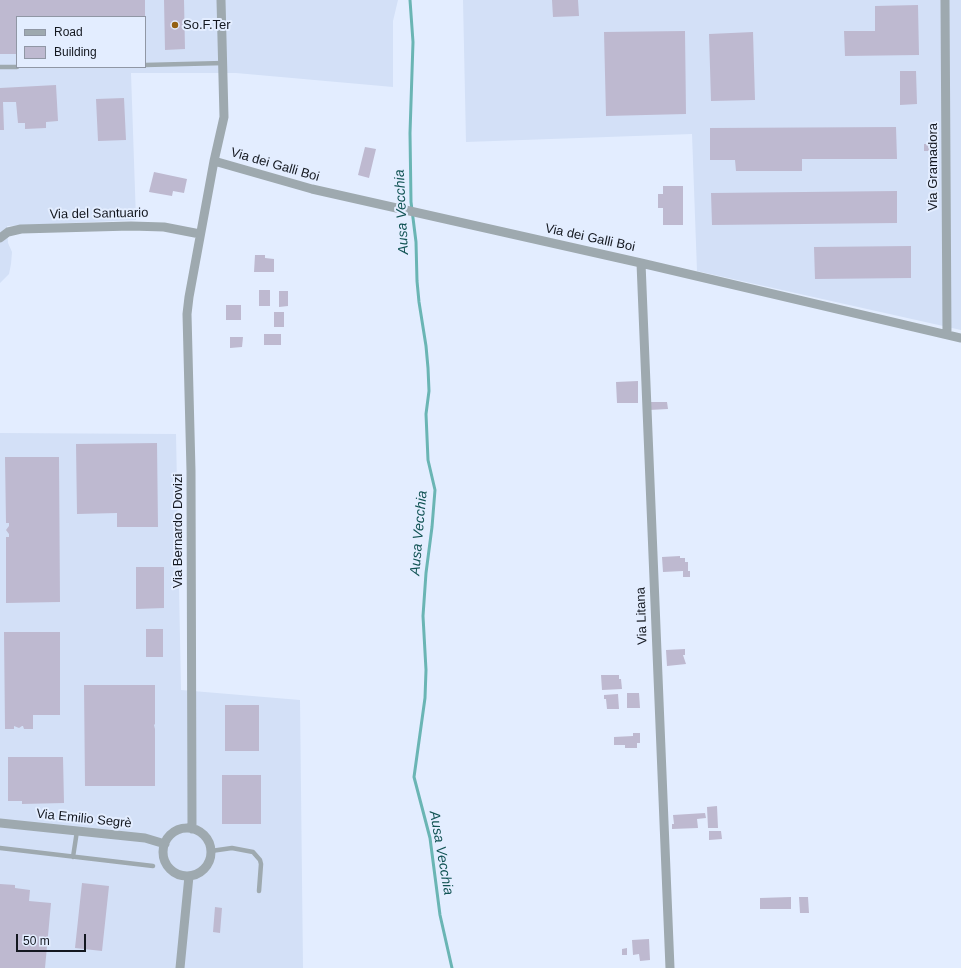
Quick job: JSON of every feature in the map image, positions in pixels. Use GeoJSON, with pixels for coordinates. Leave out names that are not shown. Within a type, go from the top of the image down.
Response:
{"type":"FeatureCollection","features":[{"type":"Feature","properties":{"kind":"street","name":"Via Bernardo Dovizi"},"geometry":{"type":"LineString","coordinates":[[192,829],[191,471],[187,314],[200,234],[224,117],[224,63],[221,0]]}},
{"type":"Feature","properties":{"kind":"street","name":"Via Gramadora"},"geometry":{"type":"LineString","coordinates":[[945,0],[947,334]]}},
{"type":"Feature","properties":{"kind":"street","name":"Via dei Galli Boi"},"geometry":{"type":"LineString","coordinates":[[214,162],[289,184],[396,209],[641,262],[961,338]]}},
{"type":"Feature","properties":{"kind":"street","name":"Via del Santuario"},"geometry":{"type":"LineString","coordinates":[[0,238],[8,232],[21,229],[131,226],[164,227],[200,234]]}},
{"type":"Feature","properties":{"kind":"street","name":"Via Litana"},"geometry":{"type":"LineString","coordinates":[[641,262],[670,968]]}},
{"type":"Feature","properties":{"kind":"street","name":"Via Emilio Segrè"},"geometry":{"type":"LineString","coordinates":[[0,823],[144,838],[165,844]]}},
{"type":"Feature","properties":{"kind":"street"},"geometry":{"type":"LineString","coordinates":[[192,829],[201,833],[205,837],[211,850],[210,860],[205,868],[198,874],[189,876],[178,874],[170,868],[165,859],[165,844],[170,836],[178,831],[192,829]]}},
{"type":"Feature","properties":{"kind":"street"},"geometry":{"type":"LineString","coordinates":[[180,968],[189,876]]}},
{"type":"Feature","properties":{"kind":"lane"},"geometry":{"type":"LineString","coordinates":[[146,65],[224,63]]}},
{"type":"Feature","properties":{"kind":"lane"},"geometry":{"type":"LineString","coordinates":[[0,67],[16,67]]}},
{"type":"Feature","properties":{"kind":"lane"},"geometry":{"type":"LineString","coordinates":[[73,857],[77,831]]}},
{"type":"Feature","properties":{"kind":"lane"},"geometry":{"type":"LineString","coordinates":[[0,848],[153,866]]}},
{"type":"Feature","properties":{"kind":"lane"},"geometry":{"type":"LineString","coordinates":[[211,850],[232,848],[253,852],[260,860],[261,864],[259,891]]}},
{"type":"Feature","properties":{"kind":"shaded area"},"geometry":{"type":"Polygon","coordinates":[[[0,0],[398,0],[393,21],[393,87],[236,73],[131,73],[136,220],[7,226],[8,243],[12,252],[9,274],[0,283],[0,0]]]}},
{"type":"Feature","properties":{"kind":"shaded area"},"geometry":{"type":"Polygon","coordinates":[[[463,0],[961,0],[961,330],[697,271],[692,134],[466,142],[463,0]]]}},
{"type":"Feature","properties":{"kind":"shaded area"},"geometry":{"type":"Polygon","coordinates":[[[0,433],[176,434],[181,690],[300,700],[303,968],[0,968],[0,433]]]}},
{"type":"Feature","properties":{"kind":"building"},"geometry":{"type":"Polygon","coordinates":[[[0,0],[145,0],[145,16],[16,16],[16,54],[0,54],[0,0]]]}},
{"type":"Feature","properties":{"kind":"building","name":"So.F.Ter"},"geometry":{"type":"Polygon","coordinates":[[[164,0],[184,0],[185,49],[165,50],[164,0]]]}},
{"type":"Feature","properties":{"kind":"building"},"geometry":{"type":"Polygon","coordinates":[[[552,0],[578,0],[579,16],[553,17],[552,0]]]}},
{"type":"Feature","properties":{"kind":"building"},"geometry":{"type":"Polygon","coordinates":[[[918,5],[919,55],[845,56],[844,31],[875,31],[875,6],[918,5]]]}},
{"type":"Feature","properties":{"kind":"building"},"geometry":{"type":"Polygon","coordinates":[[[685,31],[686,114],[606,116],[604,32],[685,31]]]}},
{"type":"Feature","properties":{"kind":"building"},"geometry":{"type":"Polygon","coordinates":[[[753,32],[755,100],[711,101],[709,34],[753,32]]]}},
{"type":"Feature","properties":{"kind":"building"},"geometry":{"type":"Polygon","coordinates":[[[900,71],[916,71],[917,104],[900,105],[900,71]]]}},
{"type":"Feature","properties":{"kind":"building"},"geometry":{"type":"Polygon","coordinates":[[[56,85],[58,121],[46,122],[46,128],[25,129],[25,123],[18,123],[16,102],[3,102],[4,130],[0,130],[0,88],[56,85]]]}},
{"type":"Feature","properties":{"kind":"building"},"geometry":{"type":"Polygon","coordinates":[[[124,98],[126,140],[98,141],[96,99],[124,98]]]}},
{"type":"Feature","properties":{"kind":"building"},"geometry":{"type":"Polygon","coordinates":[[[896,127],[897,159],[802,159],[802,171],[736,171],[735,160],[710,160],[710,128],[896,127]]]}},
{"type":"Feature","properties":{"kind":"building"},"geometry":{"type":"Polygon","coordinates":[[[924,144],[930,144],[930,151],[924,151],[924,144]]]}},
{"type":"Feature","properties":{"kind":"building"},"geometry":{"type":"Polygon","coordinates":[[[365,147],[376,149],[369,178],[358,175],[365,147]]]}},
{"type":"Feature","properties":{"kind":"building"},"geometry":{"type":"Polygon","coordinates":[[[154,172],[187,179],[184,193],[173,191],[172,196],[149,192],[154,172]]]}},
{"type":"Feature","properties":{"kind":"building"},"geometry":{"type":"Polygon","coordinates":[[[663,186],[683,186],[683,225],[663,225],[663,208],[658,208],[658,194],[663,194],[663,186]]]}},
{"type":"Feature","properties":{"kind":"building"},"geometry":{"type":"Polygon","coordinates":[[[897,191],[897,223],[712,225],[711,193],[897,191]]]}},
{"type":"Feature","properties":{"kind":"building"},"geometry":{"type":"Polygon","coordinates":[[[911,246],[911,278],[815,279],[814,247],[911,246]]]}},
{"type":"Feature","properties":{"kind":"building"},"geometry":{"type":"Polygon","coordinates":[[[255,255],[265,255],[265,258],[274,259],[274,272],[254,272],[255,255]]]}},
{"type":"Feature","properties":{"kind":"building"},"geometry":{"type":"Polygon","coordinates":[[[259,290],[270,290],[270,306],[259,306],[259,290]]]}},
{"type":"Feature","properties":{"kind":"building"},"geometry":{"type":"Polygon","coordinates":[[[279,291],[288,291],[288,306],[279,307],[279,291]]]}},
{"type":"Feature","properties":{"kind":"building"},"geometry":{"type":"Polygon","coordinates":[[[226,305],[241,305],[241,320],[226,320],[226,305]]]}},
{"type":"Feature","properties":{"kind":"building"},"geometry":{"type":"Polygon","coordinates":[[[274,312],[284,312],[284,327],[274,327],[274,312]]]}},
{"type":"Feature","properties":{"kind":"building"},"geometry":{"type":"Polygon","coordinates":[[[264,334],[281,334],[281,345],[264,345],[264,334]]]}},
{"type":"Feature","properties":{"kind":"building"},"geometry":{"type":"Polygon","coordinates":[[[230,337],[243,337],[242,347],[230,348],[230,337]]]}},
{"type":"Feature","properties":{"kind":"building"},"geometry":{"type":"Polygon","coordinates":[[[638,381],[638,403],[617,403],[616,382],[638,381]]]}},
{"type":"Feature","properties":{"kind":"building"},"geometry":{"type":"Polygon","coordinates":[[[649,402],[667,402],[668,409],[649,410],[649,402]]]}},
{"type":"Feature","properties":{"kind":"building"},"geometry":{"type":"Polygon","coordinates":[[[157,443],[158,527],[117,527],[117,513],[77,514],[76,444],[157,443]]]}},
{"type":"Feature","properties":{"kind":"building"},"geometry":{"type":"Polygon","coordinates":[[[5,457],[59,457],[60,602],[6,603],[6,537],[9,537],[9,534],[6,530],[9,523],[6,523],[5,457]]]}},
{"type":"Feature","properties":{"kind":"building"},"geometry":{"type":"Polygon","coordinates":[[[680,556],[680,558],[685,558],[685,562],[688,562],[690,577],[683,577],[683,571],[663,572],[662,557],[680,556]]]}},
{"type":"Feature","properties":{"kind":"building"},"geometry":{"type":"Polygon","coordinates":[[[136,567],[164,567],[164,608],[136,609],[136,567]]]}},
{"type":"Feature","properties":{"kind":"building"},"geometry":{"type":"Polygon","coordinates":[[[146,629],[163,629],[163,657],[146,657],[146,629]]]}},
{"type":"Feature","properties":{"kind":"building"},"geometry":{"type":"Polygon","coordinates":[[[4,632],[60,632],[60,715],[33,715],[33,729],[24,729],[23,726],[19,728],[14,726],[14,729],[5,729],[4,632]]]}},
{"type":"Feature","properties":{"kind":"building"},"geometry":{"type":"Polygon","coordinates":[[[685,649],[685,655],[683,655],[686,664],[667,666],[666,650],[685,649]]]}},
{"type":"Feature","properties":{"kind":"building"},"geometry":{"type":"Polygon","coordinates":[[[601,675],[619,675],[622,689],[602,690],[601,675]]]}},
{"type":"Feature","properties":{"kind":"building"},"geometry":{"type":"Polygon","coordinates":[[[84,685],[155,685],[155,786],[85,786],[84,685]]]}},
{"type":"Feature","properties":{"kind":"building"},"geometry":{"type":"Polygon","coordinates":[[[627,693],[639,693],[640,708],[627,708],[627,693]]]}},
{"type":"Feature","properties":{"kind":"building"},"geometry":{"type":"Polygon","coordinates":[[[618,694],[619,709],[607,709],[604,695],[618,694]]]}},
{"type":"Feature","properties":{"kind":"building"},"geometry":{"type":"Polygon","coordinates":[[[225,705],[259,705],[259,751],[225,751],[225,705]]]}},
{"type":"Feature","properties":{"kind":"building"},"geometry":{"type":"Polygon","coordinates":[[[633,733],[640,733],[640,743],[637,743],[637,748],[625,748],[625,745],[614,745],[614,737],[633,736],[633,733]]]}},
{"type":"Feature","properties":{"kind":"building"},"geometry":{"type":"Polygon","coordinates":[[[8,757],[63,757],[64,803],[22,804],[22,801],[8,801],[8,757]]]}},
{"type":"Feature","properties":{"kind":"building"},"geometry":{"type":"Polygon","coordinates":[[[222,775],[261,775],[261,824],[222,824],[222,775]]]}},
{"type":"Feature","properties":{"kind":"building"},"geometry":{"type":"Polygon","coordinates":[[[717,806],[718,828],[708,828],[707,807],[717,806]]]}},
{"type":"Feature","properties":{"kind":"building"},"geometry":{"type":"Polygon","coordinates":[[[705,813],[706,818],[697,819],[698,828],[672,829],[672,824],[674,824],[673,815],[705,813]]]}},
{"type":"Feature","properties":{"kind":"building"},"geometry":{"type":"Polygon","coordinates":[[[709,831],[721,831],[722,839],[709,840],[709,831]]]}},
{"type":"Feature","properties":{"kind":"building"},"geometry":{"type":"Polygon","coordinates":[[[82,883],[109,886],[102,951],[75,948],[82,883]]]}},
{"type":"Feature","properties":{"kind":"building"},"geometry":{"type":"Polygon","coordinates":[[[0,884],[15,885],[15,888],[30,890],[29,901],[51,903],[45,968],[0,968],[0,884]]]}},
{"type":"Feature","properties":{"kind":"building"},"geometry":{"type":"Polygon","coordinates":[[[791,897],[791,909],[760,909],[760,898],[791,897]]]}},
{"type":"Feature","properties":{"kind":"building"},"geometry":{"type":"Polygon","coordinates":[[[799,897],[808,897],[809,913],[800,913],[799,897]]]}},
{"type":"Feature","properties":{"kind":"building"},"geometry":{"type":"Polygon","coordinates":[[[215,907],[222,908],[220,933],[213,932],[215,907]]]}},
{"type":"Feature","properties":{"kind":"building"},"geometry":{"type":"Polygon","coordinates":[[[649,939],[650,960],[640,961],[639,954],[633,955],[632,940],[649,939]]]}},
{"type":"Feature","properties":{"kind":"building"},"geometry":{"type":"Polygon","coordinates":[[[627,948],[627,955],[622,955],[622,949],[627,948]]]}},
{"type":"Feature","properties":{"kind":"waterway","name":"Ausa Vecchia"},"geometry":{"type":"LineString","coordinates":[[410,0],[413,42],[410,133],[411,202],[416,242],[419,302],[428,368],[429,391],[426,414],[428,460],[435,490],[423,616],[426,670],[425,698],[414,777],[430,838],[440,915],[452,968]]}},
{"type":"Feature","properties":{"kind":"place","name":"So.F.Ter"},"geometry":{"type":"Point","coordinates":[175,25]}}]}
